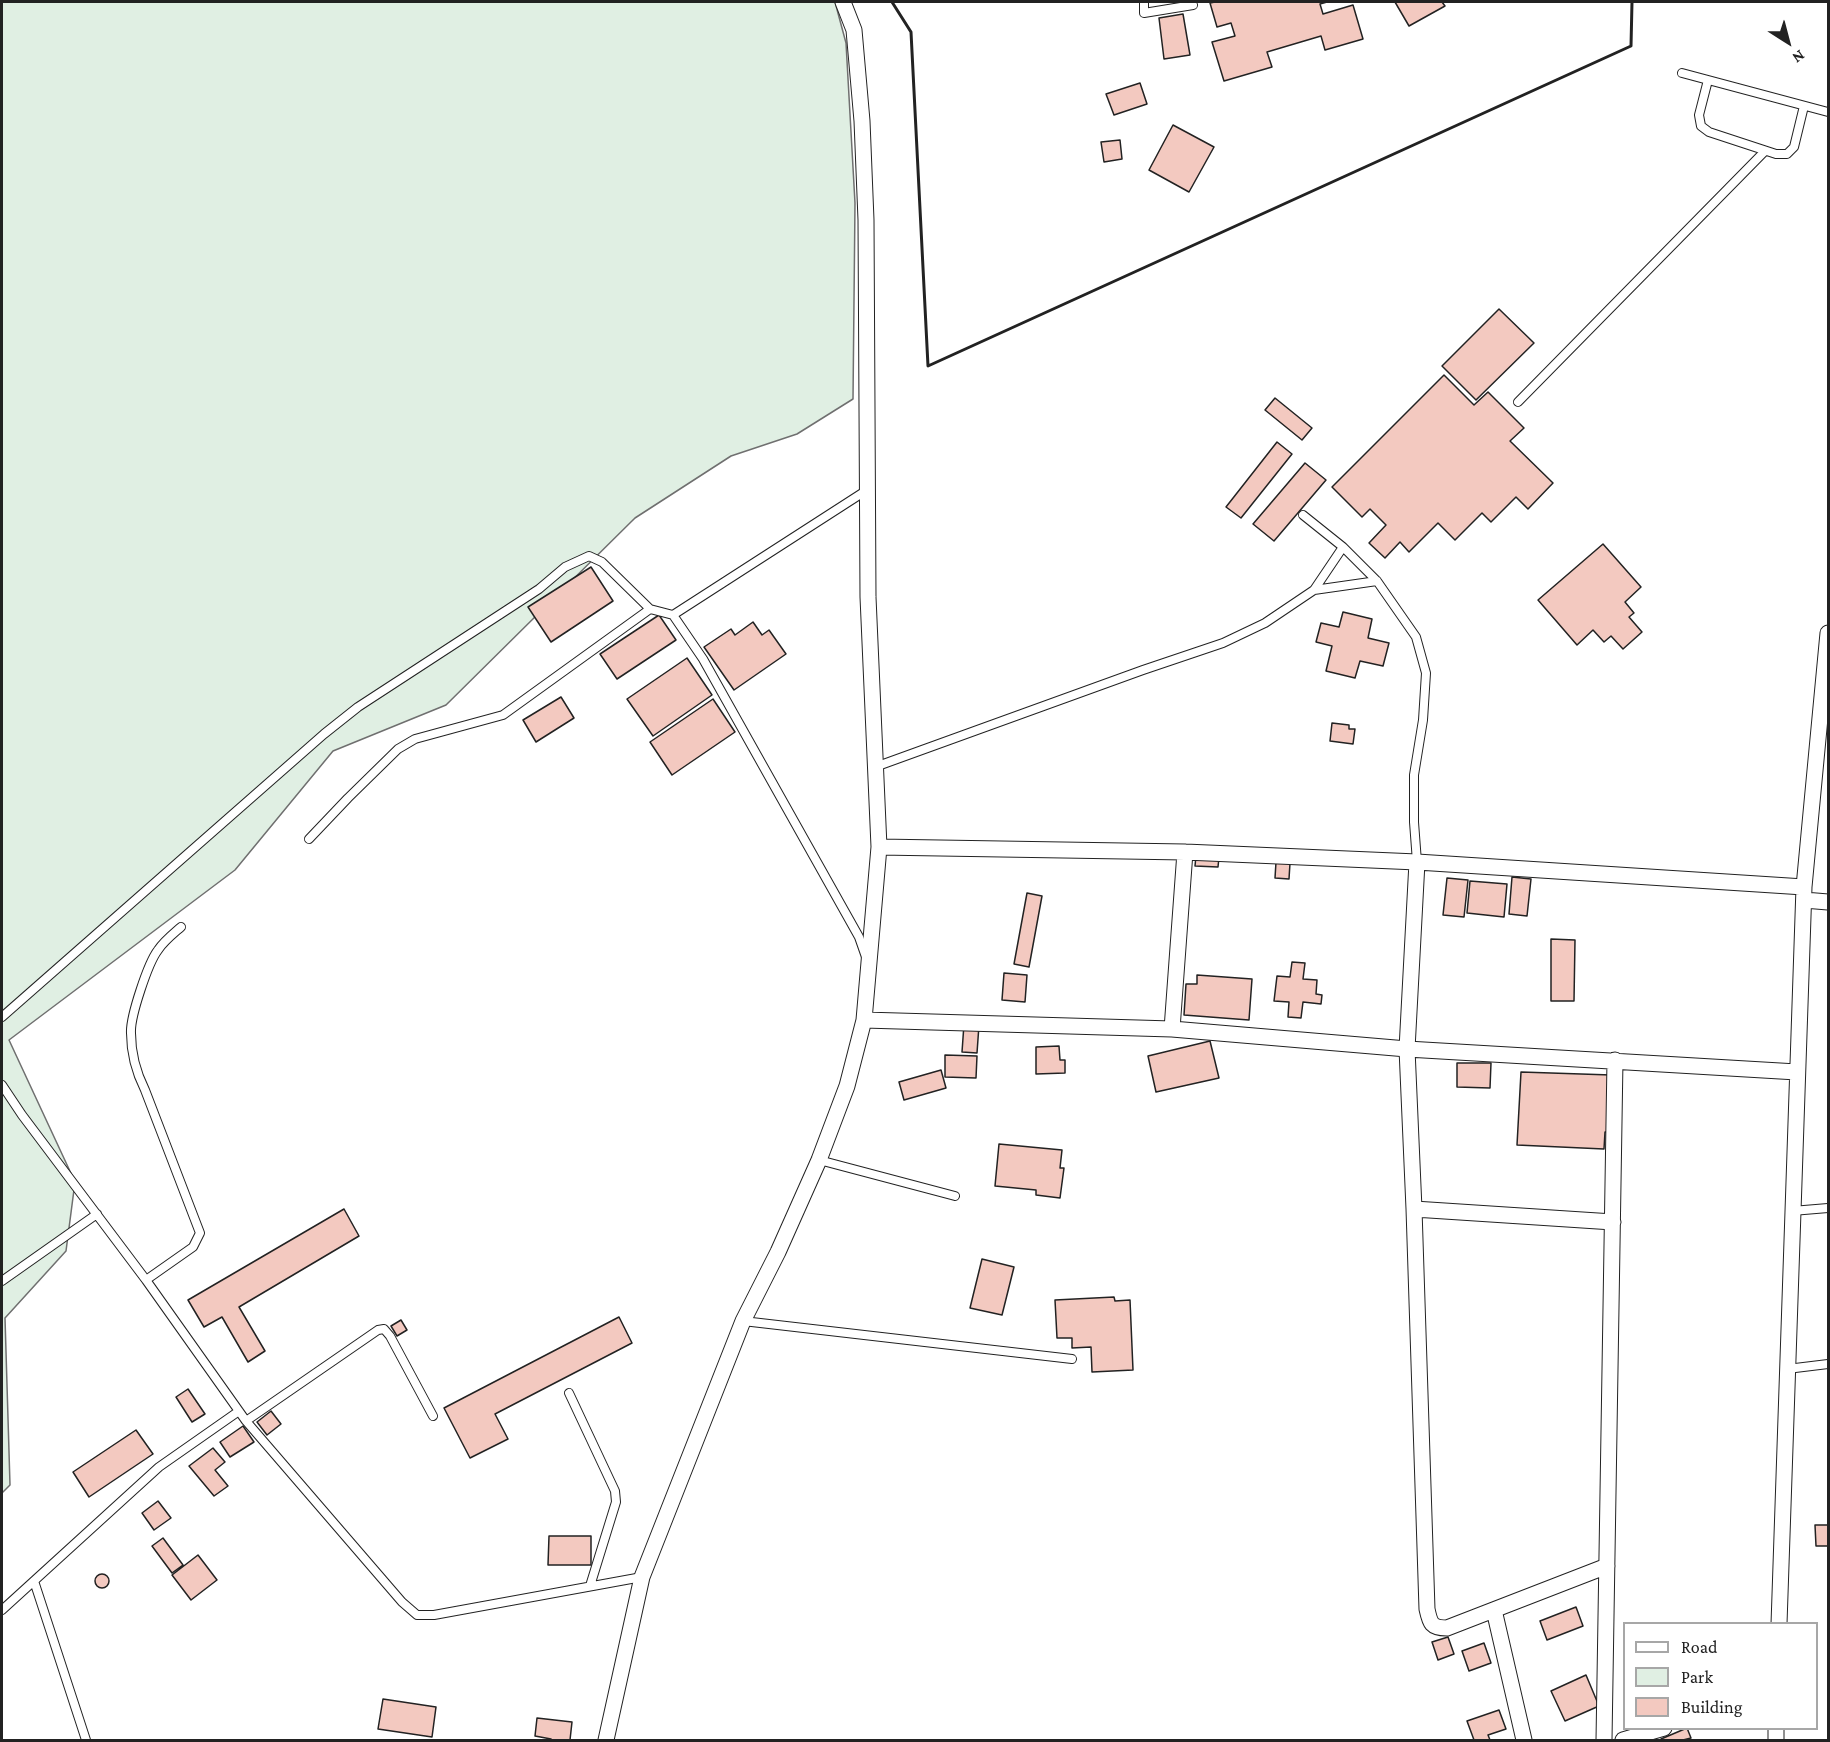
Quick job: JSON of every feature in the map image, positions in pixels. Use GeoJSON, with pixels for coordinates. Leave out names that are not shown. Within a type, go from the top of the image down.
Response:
{"type":"FeatureCollection","features":[{"type":"Feature","properties":{"kind":"street"},"geometry":{"type":"LineString","coordinates":[[606,1740],[642,1577],[743,1321],[819,1160],[847,1086],[864,1020],[879,847],[868,597],[866,220],[862,121],[854,30],[843,2]]}},
{"type":"Feature","properties":{"kind":"street"},"geometry":{"type":"LineString","coordinates":[[1779,1622],[1804,893],[1828,633]]}},
{"type":"Feature","properties":{"kind":"street"},"geometry":{"type":"LineString","coordinates":[[879,847],[1185,852],[1417,862],[1804,893],[1828,902]]}},
{"type":"Feature","properties":{"kind":"street"},"geometry":{"type":"LineString","coordinates":[[1172,1029],[1185,852]]}},
{"type":"Feature","properties":{"kind":"street"},"geometry":{"type":"LineString","coordinates":[[1417,862],[1407,1049],[1427,1609],[1430,1622],[1437,1628],[1447,1628],[1607,1566]]}},
{"type":"Feature","properties":{"kind":"street"},"geometry":{"type":"LineString","coordinates":[[864,1020],[1172,1029],[1407,1049],[1797,1072]]}},
{"type":"Feature","properties":{"kind":"street"},"geometry":{"type":"LineString","coordinates":[[1604,1740],[1615,1060]]}},
{"type":"Feature","properties":{"kind":"street"},"geometry":{"type":"LineString","coordinates":[[1414,1209],[1613,1222]]}},
{"type":"Feature","properties":{"kind":"street"},"geometry":{"type":"LineString","coordinates":[[1494,1610],[1524,1740]]}},
{"type":"Feature","properties":{"kind":"street"},"geometry":{"type":"LineString","coordinates":[[1623,1740],[1657,1730]]}},
{"type":"Feature","properties":{"kind":"lane"},"geometry":{"type":"LineString","coordinates":[[1143,2],[1144,13],[1193,5]]}},
{"type":"Feature","properties":{"kind":"lane"},"geometry":{"type":"LineString","coordinates":[[1682,73],[1828,112]]}},
{"type":"Feature","properties":{"kind":"lane"},"geometry":{"type":"LineString","coordinates":[[1707,80],[1699,115],[1701,126],[1709,132],[1776,154],[1787,154],[1794,147],[1804,106]]}},
{"type":"Feature","properties":{"kind":"lane"},"geometry":{"type":"LineString","coordinates":[[1518,402],[1765,151]]}},
{"type":"Feature","properties":{"kind":"lane"},"geometry":{"type":"LineString","coordinates":[[673,615],[867,490]]}},
{"type":"Feature","properties":{"kind":"lane"},"geometry":{"type":"LineString","coordinates":[[1303,516],[1343,547],[1377,581],[1416,638],[1426,673],[1423,720],[1414,775],[1417,862]]}},
{"type":"Feature","properties":{"kind":"lane"},"geometry":{"type":"LineString","coordinates":[[875,767],[1223,643],[1265,623],[1314,590],[1343,547]]}},
{"type":"Feature","properties":{"kind":"lane"},"geometry":{"type":"LineString","coordinates":[[2,1017],[350,713],[539,589],[565,567],[589,556],[602,562],[650,609],[673,615],[703,659],[859,937],[869,967]]}},
{"type":"Feature","properties":{"kind":"lane"},"geometry":{"type":"LineString","coordinates":[[1314,590],[1377,581]]}},
{"type":"Feature","properties":{"kind":"lane"},"geometry":{"type":"LineString","coordinates":[[309,839],[398,749],[415,739],[502,715],[650,609]]}},
{"type":"Feature","properties":{"kind":"lane"},"geometry":{"type":"LineString","coordinates":[[146,1280],[194,1247],[200,1233],[145,1090],[136,1073],[130,1030],[153,958],[159,948],[181,927]]}},
{"type":"Feature","properties":{"kind":"lane"},"geometry":{"type":"LineString","coordinates":[[2,1085],[146,1280],[246,1421],[402,1602],[417,1615],[434,1615],[642,1577]]}},
{"type":"Feature","properties":{"kind":"lane"},"geometry":{"type":"LineString","coordinates":[[819,1160],[955,1196]]}},
{"type":"Feature","properties":{"kind":"lane"},"geometry":{"type":"LineString","coordinates":[[1792,1211],[1828,1208]]}},
{"type":"Feature","properties":{"kind":"lane"},"geometry":{"type":"LineString","coordinates":[[2,1281],[97,1214]]}},
{"type":"Feature","properties":{"kind":"lane"},"geometry":{"type":"LineString","coordinates":[[743,1321],[1072,1359]]}},
{"type":"Feature","properties":{"kind":"lane"},"geometry":{"type":"LineString","coordinates":[[246,1421],[378,1330],[384,1329],[433,1416]]}},
{"type":"Feature","properties":{"kind":"lane"},"geometry":{"type":"LineString","coordinates":[[1787,1369],[1828,1364]]}},
{"type":"Feature","properties":{"kind":"lane"},"geometry":{"type":"LineString","coordinates":[[569,1393],[615,1491],[616,1502],[590,1586]]}},
{"type":"Feature","properties":{"kind":"lane"},"geometry":{"type":"LineString","coordinates":[[2,1610],[159,1467],[240,1411]]}},
{"type":"Feature","properties":{"kind":"lane"},"geometry":{"type":"LineString","coordinates":[[34,1581],[87,1740]]}},
{"type":"Feature","properties":{"kind":"green space"},"geometry":{"type":"Polygon","coordinates":[[[2,2],[835,2],[846,43],[855,203],[853,399],[797,434],[731,456],[635,518],[446,705],[333,751],[235,870],[9,1040],[75,1182],[66,1251],[5,1318],[10,1485],[2,1493],[2,2]]]}},
{"type":"Feature","properties":{"kind":"building"},"geometry":{"type":"Polygon","coordinates":[[[1327,2],[1320,4],[1323,14],[1353,5],[1363,39],[1325,50],[1321,36],[1267,52],[1272,67],[1224,81],[1212,42],[1235,36],[1231,23],[1217,27],[1210,3],[1327,2]]]}},
{"type":"Feature","properties":{"kind":"building"},"geometry":{"type":"Polygon","coordinates":[[[1395,2],[1442,2],[1445,6],[1409,26],[1395,2]]]}},
{"type":"Feature","properties":{"kind":"building"},"geometry":{"type":"Polygon","coordinates":[[[1183,14],[1190,55],[1164,59],[1159,18],[1183,14]]]}},
{"type":"Feature","properties":{"kind":"building"},"geometry":{"type":"Polygon","coordinates":[[[1140,83],[1147,104],[1114,115],[1106,94],[1140,83]]]}},
{"type":"Feature","properties":{"kind":"building"},"geometry":{"type":"Polygon","coordinates":[[[1173,125],[1214,147],[1189,192],[1149,170],[1173,125]]]}},
{"type":"Feature","properties":{"kind":"building"},"geometry":{"type":"Polygon","coordinates":[[[1120,140],[1122,159],[1104,162],[1101,142],[1120,140]]]}},
{"type":"Feature","properties":{"kind":"building"},"geometry":{"type":"Polygon","coordinates":[[[1499,309],[1534,343],[1476,400],[1442,366],[1499,309]]]}},
{"type":"Feature","properties":{"kind":"building"},"geometry":{"type":"Polygon","coordinates":[[[1444,375],[1474,405],[1488,392],[1524,428],[1510,441],[1553,483],[1528,509],[1516,497],[1491,522],[1482,513],[1455,540],[1438,523],[1409,552],[1400,542],[1385,558],[1369,543],[1386,525],[1370,509],[1362,517],[1332,487],[1444,375]]]}},
{"type":"Feature","properties":{"kind":"building"},"geometry":{"type":"Polygon","coordinates":[[[1275,398],[1312,428],[1302,440],[1265,410],[1275,398]]]}},
{"type":"Feature","properties":{"kind":"building"},"geometry":{"type":"Polygon","coordinates":[[[1277,442],[1292,454],[1241,518],[1226,507],[1277,442]]]}},
{"type":"Feature","properties":{"kind":"building"},"geometry":{"type":"Polygon","coordinates":[[[1305,463],[1326,480],[1274,541],[1253,524],[1305,463]]]}},
{"type":"Feature","properties":{"kind":"building"},"geometry":{"type":"Polygon","coordinates":[[[1603,544],[1641,587],[1625,602],[1634,613],[1629,617],[1642,632],[1623,649],[1611,636],[1604,642],[1593,630],[1577,645],[1538,600],[1603,544]]]}},
{"type":"Feature","properties":{"kind":"building"},"geometry":{"type":"Polygon","coordinates":[[[591,567],[613,601],[551,642],[528,607],[591,567]]]}},
{"type":"Feature","properties":{"kind":"building"},"geometry":{"type":"Polygon","coordinates":[[[1343,612],[1372,619],[1368,638],[1389,643],[1383,666],[1360,661],[1355,678],[1326,671],[1332,646],[1316,642],[1321,623],[1339,627],[1343,612]]]}},
{"type":"Feature","properties":{"kind":"building"},"geometry":{"type":"Polygon","coordinates":[[[659,615],[676,640],[617,679],[600,654],[659,615]]]}},
{"type":"Feature","properties":{"kind":"building"},"geometry":{"type":"Polygon","coordinates":[[[753,622],[762,635],[769,630],[786,654],[734,690],[704,647],[731,629],[735,635],[753,622]]]}},
{"type":"Feature","properties":{"kind":"building"},"geometry":{"type":"Polygon","coordinates":[[[687,658],[712,695],[653,736],[627,699],[687,658]]]}},
{"type":"Feature","properties":{"kind":"building"},"geometry":{"type":"Polygon","coordinates":[[[561,697],[574,718],[536,742],[523,720],[561,697]]]}},
{"type":"Feature","properties":{"kind":"building"},"geometry":{"type":"Polygon","coordinates":[[[713,699],[735,732],[672,775],[650,742],[713,699]]]}},
{"type":"Feature","properties":{"kind":"building"},"geometry":{"type":"Polygon","coordinates":[[[1332,723],[1349,725],[1349,729],[1355,729],[1353,744],[1330,741],[1332,723]]]}},
{"type":"Feature","properties":{"kind":"building"},"geometry":{"type":"Polygon","coordinates":[[[1196,856],[1219,857],[1218,867],[1195,866],[1196,856]]]}},
{"type":"Feature","properties":{"kind":"building"},"geometry":{"type":"Polygon","coordinates":[[[1276,862],[1290,863],[1289,879],[1275,878],[1276,862]]]}},
{"type":"Feature","properties":{"kind":"building"},"geometry":{"type":"Polygon","coordinates":[[[1512,877],[1531,879],[1527,916],[1509,914],[1512,877]]]}},
{"type":"Feature","properties":{"kind":"building"},"geometry":{"type":"Polygon","coordinates":[[[1447,878],[1468,880],[1464,917],[1443,915],[1447,878]]]}},
{"type":"Feature","properties":{"kind":"building"},"geometry":{"type":"Polygon","coordinates":[[[1470,881],[1507,884],[1504,917],[1467,913],[1470,881]]]}},
{"type":"Feature","properties":{"kind":"building"},"geometry":{"type":"Polygon","coordinates":[[[1027,893],[1042,896],[1029,967],[1014,964],[1027,893]]]}},
{"type":"Feature","properties":{"kind":"building"},"geometry":{"type":"Polygon","coordinates":[[[1551,939],[1575,940],[1574,1001],[1551,1001],[1551,939]]]}},
{"type":"Feature","properties":{"kind":"building"},"geometry":{"type":"Polygon","coordinates":[[[1292,962],[1305,963],[1303,979],[1317,980],[1316,994],[1322,995],[1321,1004],[1303,1002],[1301,1018],[1288,1017],[1289,1002],[1274,1001],[1277,976],[1290,977],[1292,962]]]}},
{"type":"Feature","properties":{"kind":"building"},"geometry":{"type":"Polygon","coordinates":[[[1004,973],[1027,975],[1025,1002],[1002,1000],[1004,973]]]}},
{"type":"Feature","properties":{"kind":"building"},"geometry":{"type":"Polygon","coordinates":[[[1197,975],[1252,979],[1249,1020],[1184,1015],[1186,984],[1197,984],[1197,975]]]}},
{"type":"Feature","properties":{"kind":"building"},"geometry":{"type":"Polygon","coordinates":[[[964,1024],[979,1025],[977,1053],[962,1052],[964,1024]]]}},
{"type":"Feature","properties":{"kind":"building"},"geometry":{"type":"Polygon","coordinates":[[[1210,1041],[1219,1078],[1156,1092],[1148,1056],[1210,1041]]]}},
{"type":"Feature","properties":{"kind":"building"},"geometry":{"type":"Polygon","coordinates":[[[1059,1046],[1060,1060],[1065,1060],[1065,1073],[1036,1074],[1036,1047],[1059,1046]]]}},
{"type":"Feature","properties":{"kind":"building"},"geometry":{"type":"Polygon","coordinates":[[[945,1055],[977,1056],[976,1078],[945,1077],[945,1055]]]}},
{"type":"Feature","properties":{"kind":"building"},"geometry":{"type":"Polygon","coordinates":[[[1457,1063],[1491,1063],[1490,1088],[1457,1087],[1457,1063]]]}},
{"type":"Feature","properties":{"kind":"building"},"geometry":{"type":"Polygon","coordinates":[[[941,1070],[946,1088],[904,1100],[899,1082],[941,1070]]]}},
{"type":"Feature","properties":{"kind":"building"},"geometry":{"type":"Polygon","coordinates":[[[1521,1072],[1611,1075],[1609,1132],[1605,1132],[1604,1149],[1517,1145],[1521,1072]]]}},
{"type":"Feature","properties":{"kind":"building"},"geometry":{"type":"Polygon","coordinates":[[[999,1144],[1062,1150],[1060,1168],[1064,1168],[1060,1198],[1036,1195],[1036,1190],[995,1186],[999,1144]]]}},
{"type":"Feature","properties":{"kind":"building"},"geometry":{"type":"Polygon","coordinates":[[[344,1209],[359,1236],[239,1307],[265,1351],[248,1362],[222,1317],[204,1327],[188,1300],[344,1209]]]}},
{"type":"Feature","properties":{"kind":"building"},"geometry":{"type":"Polygon","coordinates":[[[982,1259],[1014,1267],[1002,1315],[970,1308],[982,1259]]]}},
{"type":"Feature","properties":{"kind":"building"},"geometry":{"type":"Polygon","coordinates":[[[1114,1297],[1115,1301],[1130,1300],[1133,1370],[1092,1372],[1091,1347],[1072,1348],[1072,1338],[1057,1338],[1055,1300],[1114,1297]]]}},
{"type":"Feature","properties":{"kind":"building"},"geometry":{"type":"Polygon","coordinates":[[[619,1317],[632,1343],[495,1414],[508,1439],[470,1458],[444,1408],[619,1317]]]}},
{"type":"Feature","properties":{"kind":"building"},"geometry":{"type":"Polygon","coordinates":[[[401,1320],[407,1330],[397,1336],[391,1326],[401,1320]]]}},
{"type":"Feature","properties":{"kind":"building"},"geometry":{"type":"Polygon","coordinates":[[[188,1389],[205,1414],[192,1422],[176,1397],[188,1389]]]}},
{"type":"Feature","properties":{"kind":"building"},"geometry":{"type":"Polygon","coordinates":[[[271,1411],[281,1424],[267,1435],[257,1422],[271,1411]]]}},
{"type":"Feature","properties":{"kind":"building"},"geometry":{"type":"Polygon","coordinates":[[[243,1426],[254,1442],[230,1457],[220,1442],[243,1426]]]}},
{"type":"Feature","properties":{"kind":"building"},"geometry":{"type":"Polygon","coordinates":[[[136,1430],[153,1454],[89,1497],[73,1472],[136,1430]]]}},
{"type":"Feature","properties":{"kind":"building"},"geometry":{"type":"Polygon","coordinates":[[[213,1448],[225,1462],[215,1470],[228,1486],[214,1496],[189,1466],[213,1448]]]}},
{"type":"Feature","properties":{"kind":"building"},"geometry":{"type":"Polygon","coordinates":[[[158,1501],[171,1518],[154,1530],[142,1513],[158,1501]]]}},
{"type":"Feature","properties":{"kind":"building"},"geometry":{"type":"Polygon","coordinates":[[[1815,1525],[1828,1525],[1828,1546],[1816,1546],[1815,1525]]]}},
{"type":"Feature","properties":{"kind":"building"},"geometry":{"type":"Polygon","coordinates":[[[549,1536],[591,1536],[591,1565],[548,1565],[549,1536]]]}},
{"type":"Feature","properties":{"kind":"building"},"geometry":{"type":"Polygon","coordinates":[[[163,1538],[183,1565],[172,1573],[152,1546],[163,1538]]]}},
{"type":"Feature","properties":{"kind":"building"},"geometry":{"type":"Polygon","coordinates":[[[198,1555],[217,1580],[191,1600],[172,1575],[198,1555]]]}},
{"type":"Feature","properties":{"kind":"building"},"geometry":{"type":"Polygon","coordinates":[[[102,1574],[107,1576],[109,1581],[107,1586],[102,1588],[97,1586],[95,1581],[97,1576],[102,1574]]]}},
{"type":"Feature","properties":{"kind":"building"},"geometry":{"type":"Polygon","coordinates":[[[1576,1607],[1583,1626],[1547,1640],[1540,1621],[1576,1607]]]}},
{"type":"Feature","properties":{"kind":"building"},"geometry":{"type":"Polygon","coordinates":[[[1448,1637],[1454,1654],[1438,1660],[1432,1642],[1448,1637]]]}},
{"type":"Feature","properties":{"kind":"building"},"geometry":{"type":"Polygon","coordinates":[[[1484,1643],[1491,1663],[1469,1671],[1462,1651],[1484,1643]]]}},
{"type":"Feature","properties":{"kind":"building"},"geometry":{"type":"Polygon","coordinates":[[[1586,1675],[1599,1706],[1565,1721],[1551,1691],[1586,1675]]]}},
{"type":"Feature","properties":{"kind":"building"},"geometry":{"type":"Polygon","coordinates":[[[383,1699],[436,1707],[432,1737],[378,1729],[383,1699]]]}},
{"type":"Feature","properties":{"kind":"building"},"geometry":{"type":"Polygon","coordinates":[[[1499,1710],[1506,1729],[1488,1735],[1490,1740],[1474,1740],[1467,1721],[1499,1710]]]}},
{"type":"Feature","properties":{"kind":"building"},"geometry":{"type":"Polygon","coordinates":[[[537,1718],[572,1722],[570,1740],[552,1740],[535,1736],[537,1718]]]}},
{"type":"Feature","properties":{"kind":"building"},"geometry":{"type":"Polygon","coordinates":[[[1682,1730],[1688,1730],[1691,1738],[1683,1740],[1661,1739],[1682,1730]]]}},
{"type":"Feature","properties":{"kind":"wall"},"geometry":{"type":"LineString","coordinates":[[892,2],[911,32],[928,366],[1631,46],[1632,2]]}}]}
